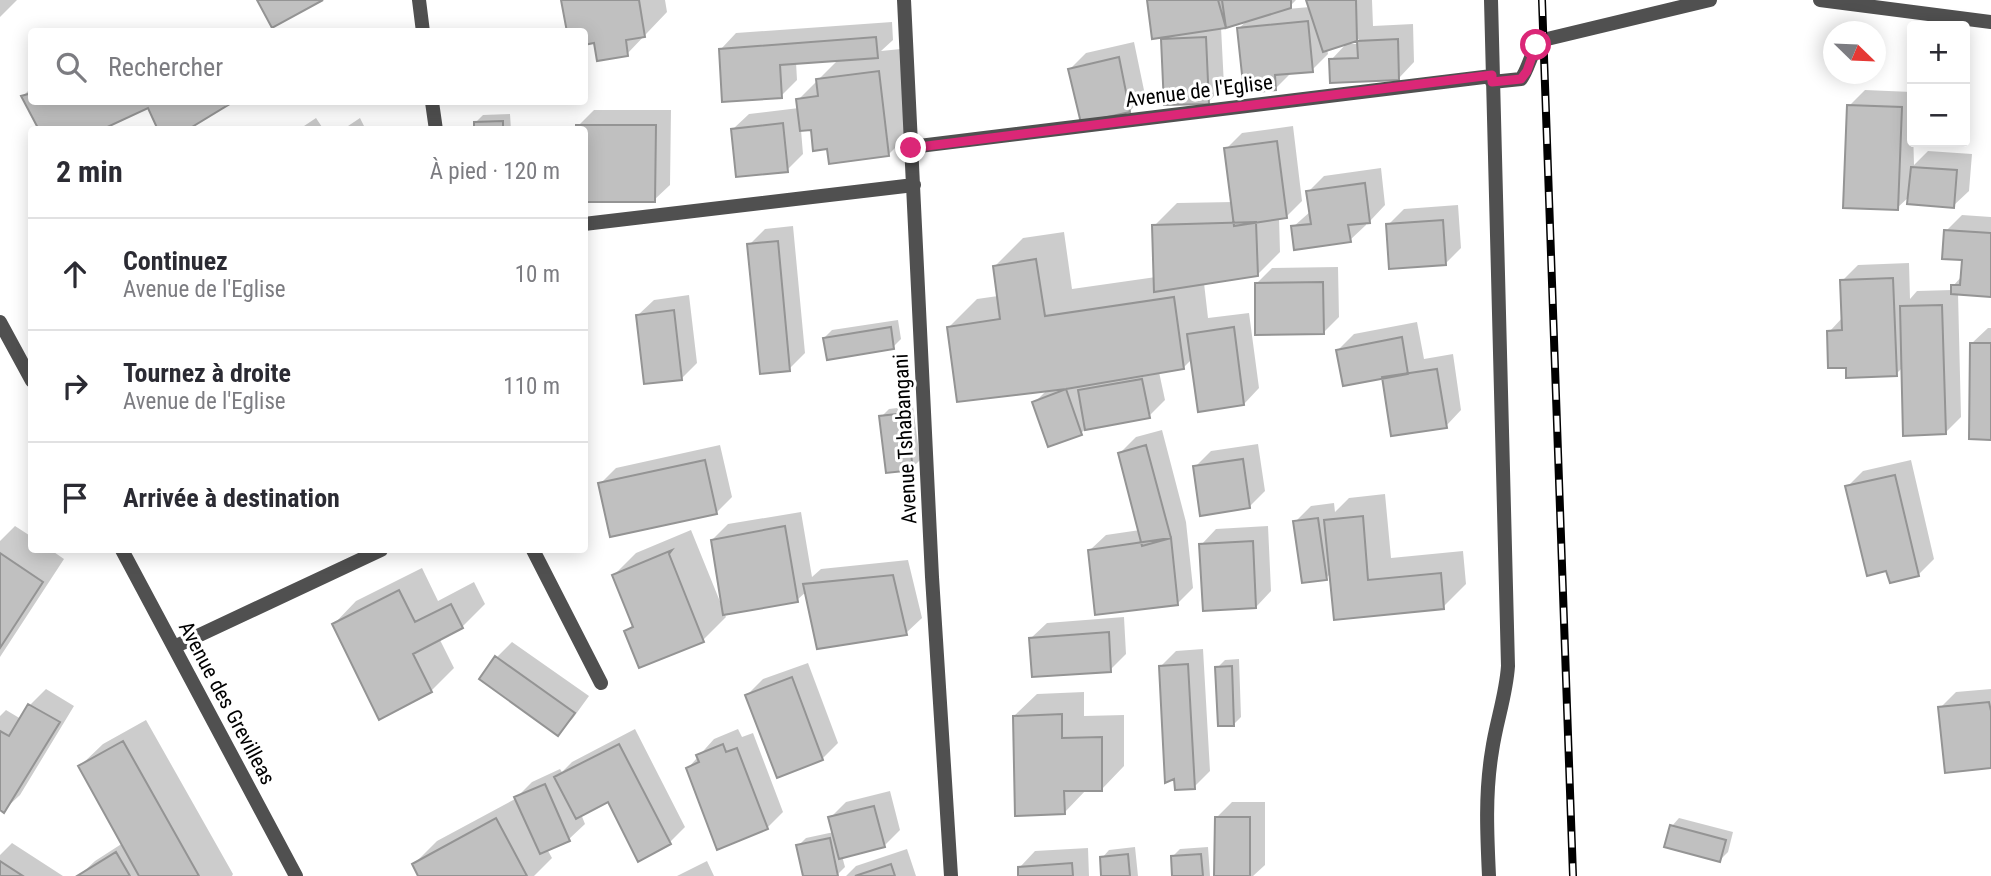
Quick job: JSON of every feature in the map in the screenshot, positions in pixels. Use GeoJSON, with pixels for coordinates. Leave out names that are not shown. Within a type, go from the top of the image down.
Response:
{"type":"FeatureCollection","features":[{"type":"Feature","properties":{"kind":"street"},"geometry":{"type":"LineString","coordinates":[[419,0],[423,28]]}},
{"type":"Feature","properties":{"kind":"street","name":"Avenue Tshabangani"},"geometry":{"type":"LineString","coordinates":[[904,0],[932,577],[951,876]]}},
{"type":"Feature","properties":{"kind":"street"},"geometry":{"type":"LineString","coordinates":[[1489,876],[1486,796],[1492,750],[1506,691],[1508,666],[1491,0]]}},
{"type":"Feature","properties":{"kind":"street","name":"Avenue de l'Eglise"},"geometry":{"type":"LineString","coordinates":[[911,148],[1492,79],[1521,79],[1527,71],[1536,45],[1543,40],[1710,0]]}},
{"type":"Feature","properties":{"kind":"street"},"geometry":{"type":"LineString","coordinates":[[1820,0],[1991,22]]}},
{"type":"Feature","properties":{"kind":"street"},"geometry":{"type":"LineString","coordinates":[[432,105],[435,126]]}},
{"type":"Feature","properties":{"kind":"street"},"geometry":{"type":"LineString","coordinates":[[588,224],[914,185]]}},
{"type":"Feature","properties":{"kind":"street"},"geometry":{"type":"LineString","coordinates":[[0,322],[28,374]]}},
{"type":"Feature","properties":{"kind":"street","name":"Avenue des Grevilleas"},"geometry":{"type":"LineString","coordinates":[[124,553],[296,876]]}},
{"type":"Feature","properties":{"kind":"street"},"geometry":{"type":"LineString","coordinates":[[174,647],[374,553]]}},
{"type":"Feature","properties":{"kind":"street"},"geometry":{"type":"LineString","coordinates":[[535,553],[601,683]]}},
{"type":"Feature","properties":{"kind":"building"},"geometry":{"type":"Polygon","coordinates":[[[257,0],[323,0],[272,28],[257,0]]]}},
{"type":"Feature","properties":{"kind":"building"},"geometry":{"type":"Polygon","coordinates":[[[561,0],[639,0],[645,37],[626,40],[628,56],[597,61],[594,43],[588,44],[588,28],[566,28],[561,0]]]}},
{"type":"Feature","properties":{"kind":"building"},"geometry":{"type":"Polygon","coordinates":[[[1147,0],[1222,0],[1226,28],[1152,39],[1147,0]]]}},
{"type":"Feature","properties":{"kind":"building"},"geometry":{"type":"Polygon","coordinates":[[[1218,0],[1291,0],[1291,8],[1226,28],[1218,0]]]}},
{"type":"Feature","properties":{"kind":"building"},"geometry":{"type":"Polygon","coordinates":[[[1306,0],[1356,0],[1357,41],[1323,52],[1306,0]]]}},
{"type":"Feature","properties":{"kind":"building"},"geometry":{"type":"Polygon","coordinates":[[[1308,21],[1313,72],[1275,75],[1276,90],[1244,93],[1237,28],[1308,21]]]}},
{"type":"Feature","properties":{"kind":"building"},"geometry":{"type":"Polygon","coordinates":[[[876,37],[878,58],[780,65],[782,98],[722,102],[719,49],[876,37]]]}},
{"type":"Feature","properties":{"kind":"building"},"geometry":{"type":"Polygon","coordinates":[[[1206,37],[1209,104],[1164,105],[1161,39],[1206,37]]]}},
{"type":"Feature","properties":{"kind":"building"},"geometry":{"type":"Polygon","coordinates":[[[1398,39],[1399,80],[1330,83],[1329,59],[1358,58],[1357,41],[1398,39]]]}},
{"type":"Feature","properties":{"kind":"building"},"geometry":{"type":"Polygon","coordinates":[[[1119,57],[1130,112],[1081,123],[1068,69],[1119,57]]]}},
{"type":"Feature","properties":{"kind":"building"},"geometry":{"type":"Polygon","coordinates":[[[879,71],[889,156],[829,164],[827,149],[813,151],[811,130],[800,131],[796,99],[818,96],[816,79],[879,71]]]}},
{"type":"Feature","properties":{"kind":"building"},"geometry":{"type":"Polygon","coordinates":[[[28,94],[28,105],[228,105],[194,126],[156,126],[148,108],[110,126],[37,126],[21,96],[28,94]]]}},
{"type":"Feature","properties":{"kind":"building"},"geometry":{"type":"Polygon","coordinates":[[[1847,105],[1902,107],[1898,210],[1843,208],[1847,105]]]}},
{"type":"Feature","properties":{"kind":"building"},"geometry":{"type":"Polygon","coordinates":[[[503,121],[503,126],[474,126],[474,122],[503,121]]]}},
{"type":"Feature","properties":{"kind":"building"},"geometry":{"type":"Polygon","coordinates":[[[783,123],[788,172],[736,177],[731,129],[783,123]]]}},
{"type":"Feature","properties":{"kind":"building"},"geometry":{"type":"Polygon","coordinates":[[[656,125],[655,202],[588,202],[588,126],[576,126],[656,125]]]}},
{"type":"Feature","properties":{"kind":"building"},"geometry":{"type":"Polygon","coordinates":[[[1277,141],[1287,218],[1234,226],[1224,148],[1277,141]]]}},
{"type":"Feature","properties":{"kind":"building"},"geometry":{"type":"Polygon","coordinates":[[[1911,167],[1957,170],[1954,208],[1907,204],[1911,167]]]}},
{"type":"Feature","properties":{"kind":"building"},"geometry":{"type":"Polygon","coordinates":[[[1365,183],[1370,223],[1348,225],[1351,242],[1294,250],[1291,226],[1311,224],[1306,191],[1365,183]]]}},
{"type":"Feature","properties":{"kind":"building"},"geometry":{"type":"Polygon","coordinates":[[[1443,220],[1446,265],[1389,269],[1386,224],[1443,220]]]}},
{"type":"Feature","properties":{"kind":"building"},"geometry":{"type":"Polygon","coordinates":[[[1256,222],[1258,276],[1154,292],[1152,225],[1256,222]]]}},
{"type":"Feature","properties":{"kind":"building"},"geometry":{"type":"Polygon","coordinates":[[[1944,230],[1991,233],[1991,297],[1951,294],[1951,285],[1960,285],[1962,260],[1942,259],[1944,230]]]}},
{"type":"Feature","properties":{"kind":"building"},"geometry":{"type":"Polygon","coordinates":[[[778,241],[790,371],[760,374],[747,244],[778,241]]]}},
{"type":"Feature","properties":{"kind":"building"},"geometry":{"type":"Polygon","coordinates":[[[1036,259],[1045,316],[1174,297],[1184,369],[1066,389],[957,402],[947,327],[1000,319],[993,266],[1036,259]]]}},
{"type":"Feature","properties":{"kind":"building"},"geometry":{"type":"Polygon","coordinates":[[[1893,278],[1897,376],[1846,378],[1846,368],[1828,368],[1827,331],[1842,330],[1840,280],[1893,278]]]}},
{"type":"Feature","properties":{"kind":"building"},"geometry":{"type":"Polygon","coordinates":[[[1323,282],[1324,334],[1255,335],[1255,283],[1323,282]]]}},
{"type":"Feature","properties":{"kind":"building"},"geometry":{"type":"Polygon","coordinates":[[[1942,305],[1946,434],[1903,436],[1900,306],[1942,305]]]}},
{"type":"Feature","properties":{"kind":"building"},"geometry":{"type":"Polygon","coordinates":[[[674,310],[682,380],[644,384],[636,315],[674,310]]]}},
{"type":"Feature","properties":{"kind":"building"},"geometry":{"type":"Polygon","coordinates":[[[891,327],[894,349],[827,360],[823,338],[891,327]]]}},
{"type":"Feature","properties":{"kind":"building"},"geometry":{"type":"Polygon","coordinates":[[[1234,327],[1244,405],[1198,412],[1187,334],[1234,327]]]}},
{"type":"Feature","properties":{"kind":"building"},"geometry":{"type":"Polygon","coordinates":[[[1402,337],[1408,374],[1343,386],[1336,350],[1402,337]]]}},
{"type":"Feature","properties":{"kind":"building"},"geometry":{"type":"Polygon","coordinates":[[[1970,343],[1991,343],[1991,440],[1969,439],[1970,343]]]}},
{"type":"Feature","properties":{"kind":"building"},"geometry":{"type":"Polygon","coordinates":[[[1437,369],[1447,428],[1391,436],[1382,377],[1437,369]]]}},
{"type":"Feature","properties":{"kind":"building"},"geometry":{"type":"Polygon","coordinates":[[[1142,379],[1150,418],[1085,430],[1078,390],[1142,379]]]}},
{"type":"Feature","properties":{"kind":"building"},"geometry":{"type":"Polygon","coordinates":[[[1066,389],[1082,435],[1048,447],[1032,402],[1066,389]]]}},
{"type":"Feature","properties":{"kind":"building"},"geometry":{"type":"Polygon","coordinates":[[[906,413],[913,470],[886,473],[879,416],[906,413]]]}},
{"type":"Feature","properties":{"kind":"building"},"geometry":{"type":"Polygon","coordinates":[[[1146,445],[1171,538],[1142,546],[1118,453],[1146,445]]]}},
{"type":"Feature","properties":{"kind":"building"},"geometry":{"type":"Polygon","coordinates":[[[1243,459],[1250,508],[1200,516],[1193,466],[1243,459]]]}},
{"type":"Feature","properties":{"kind":"building"},"geometry":{"type":"Polygon","coordinates":[[[705,460],[717,514],[610,537],[598,483],[705,460]]]}},
{"type":"Feature","properties":{"kind":"building"},"geometry":{"type":"Polygon","coordinates":[[[1895,475],[1919,576],[1890,583],[1886,571],[1867,576],[1845,486],[1895,475]]]}},
{"type":"Feature","properties":{"kind":"building"},"geometry":{"type":"Polygon","coordinates":[[[1363,516],[1368,580],[1441,573],[1444,609],[1334,620],[1324,520],[1363,516]]]}},
{"type":"Feature","properties":{"kind":"building"},"geometry":{"type":"Polygon","coordinates":[[[1318,518],[1327,580],[1302,583],[1293,521],[1318,518]]]}},
{"type":"Feature","properties":{"kind":"building"},"geometry":{"type":"Polygon","coordinates":[[[785,526],[798,602],[723,615],[711,540],[785,526]]]}},
{"type":"Feature","properties":{"kind":"building"},"geometry":{"type":"Polygon","coordinates":[[[1171,538],[1178,605],[1095,615],[1088,550],[1171,538]]]}},
{"type":"Feature","properties":{"kind":"building"},"geometry":{"type":"Polygon","coordinates":[[[1253,541],[1256,608],[1203,611],[1199,544],[1253,541]]]}},
{"type":"Feature","properties":{"kind":"building"},"geometry":{"type":"Polygon","coordinates":[[[672,550],[669,554],[704,642],[639,668],[624,631],[633,627],[612,575],[672,550]]]}},
{"type":"Feature","properties":{"kind":"building"},"geometry":{"type":"Polygon","coordinates":[[[0,553],[43,582],[0,648],[0,553]]]}},
{"type":"Feature","properties":{"kind":"building"},"geometry":{"type":"Polygon","coordinates":[[[893,575],[907,635],[817,649],[803,584],[893,575]]]}},
{"type":"Feature","properties":{"kind":"building"},"geometry":{"type":"Polygon","coordinates":[[[399,590],[415,622],[451,604],[463,628],[413,654],[432,692],[379,720],[332,624],[399,590]]]}},
{"type":"Feature","properties":{"kind":"building"},"geometry":{"type":"Polygon","coordinates":[[[1109,632],[1111,672],[1032,677],[1029,638],[1109,632]]]}},
{"type":"Feature","properties":{"kind":"building"},"geometry":{"type":"Polygon","coordinates":[[[495,656],[575,713],[558,736],[479,679],[495,656]]]}},
{"type":"Feature","properties":{"kind":"building"},"geometry":{"type":"Polygon","coordinates":[[[1188,664],[1195,789],[1175,790],[1174,779],[1165,783],[1159,666],[1188,664]]]}},
{"type":"Feature","properties":{"kind":"building"},"geometry":{"type":"Polygon","coordinates":[[[1232,666],[1234,726],[1218,726],[1215,667],[1232,666]]]}},
{"type":"Feature","properties":{"kind":"building"},"geometry":{"type":"Polygon","coordinates":[[[792,677],[823,760],[777,778],[745,695],[792,677]]]}},
{"type":"Feature","properties":{"kind":"building"},"geometry":{"type":"Polygon","coordinates":[[[1989,702],[1991,768],[1945,773],[1938,707],[1989,702]]]}},
{"type":"Feature","properties":{"kind":"building"},"geometry":{"type":"Polygon","coordinates":[[[28,704],[60,722],[4,813],[0,810],[0,731],[9,736],[28,704]]]}},
{"type":"Feature","properties":{"kind":"building"},"geometry":{"type":"Polygon","coordinates":[[[1062,714],[1062,738],[1102,737],[1102,791],[1064,791],[1065,814],[1015,816],[1013,716],[1062,714]]]}},
{"type":"Feature","properties":{"kind":"building"},"geometry":{"type":"Polygon","coordinates":[[[123,741],[199,876],[139,876],[78,766],[123,741]]]}},
{"type":"Feature","properties":{"kind":"building"},"geometry":{"type":"Polygon","coordinates":[[[619,744],[671,844],[638,862],[608,802],[576,819],[554,777],[619,744]]]}},
{"type":"Feature","properties":{"kind":"building"},"geometry":{"type":"Polygon","coordinates":[[[723,744],[726,752],[737,748],[768,829],[717,850],[686,768],[699,762],[696,755],[723,744]]]}},
{"type":"Feature","properties":{"kind":"building"},"geometry":{"type":"Polygon","coordinates":[[[545,784],[570,841],[540,854],[514,797],[545,784]]]}},
{"type":"Feature","properties":{"kind":"building"},"geometry":{"type":"Polygon","coordinates":[[[874,806],[885,847],[839,859],[828,817],[874,806]]]}},
{"type":"Feature","properties":{"kind":"building"},"geometry":{"type":"Polygon","coordinates":[[[1215,817],[1250,817],[1250,876],[1214,876],[1215,817]]]}},
{"type":"Feature","properties":{"kind":"building"},"geometry":{"type":"Polygon","coordinates":[[[496,818],[527,876],[418,876],[412,864],[496,818]]]}},
{"type":"Feature","properties":{"kind":"building"},"geometry":{"type":"Polygon","coordinates":[[[1670,825],[1726,840],[1720,862],[1664,847],[1670,825]]]}},
{"type":"Feature","properties":{"kind":"building"},"geometry":{"type":"Polygon","coordinates":[[[830,838],[838,876],[803,876],[796,845],[830,838]]]}},
{"type":"Feature","properties":{"kind":"building"},"geometry":{"type":"Polygon","coordinates":[[[116,852],[130,876],[77,876],[116,852]]]}},
{"type":"Feature","properties":{"kind":"building"},"geometry":{"type":"Polygon","coordinates":[[[1128,854],[1130,876],[1101,876],[1100,857],[1128,854]]]}},
{"type":"Feature","properties":{"kind":"building"},"geometry":{"type":"Polygon","coordinates":[[[1201,854],[1203,876],[1172,876],[1171,856],[1201,854]]]}},
{"type":"Feature","properties":{"kind":"building"},"geometry":{"type":"Polygon","coordinates":[[[0,861],[23,876],[0,876],[0,861]]]}},
{"type":"Feature","properties":{"kind":"building"},"geometry":{"type":"Polygon","coordinates":[[[1072,863],[1073,876],[1018,876],[1018,867],[1072,863]]]}},
{"type":"Feature","properties":{"kind":"building"},"geometry":{"type":"Polygon","coordinates":[[[891,864],[895,876],[855,876],[891,864]]]}},
{"type":"Feature","properties":{"kind":"railway"},"geometry":{"type":"LineString","coordinates":[[1542,0],[1573,876]]}},
{"type":"Feature","properties":{"kind":"route"},"geometry":{"type":"LineString","coordinates":[[911,148],[1492,75],[1492,82],[1504,82],[1521,79],[1527,71],[1536,45]]}}]}
